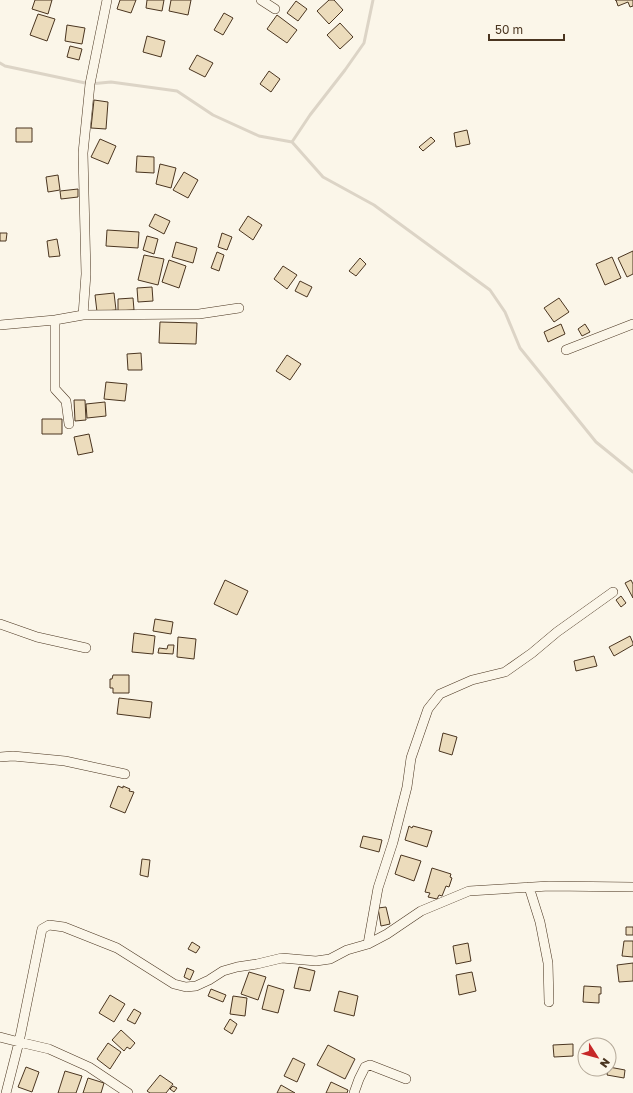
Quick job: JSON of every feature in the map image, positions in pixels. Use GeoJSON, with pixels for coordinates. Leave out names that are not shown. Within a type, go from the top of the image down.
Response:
{"type":"FeatureCollection","features":[{"type":"Feature","properties":{"kind":"street"},"geometry":{"type":"LineString","coordinates":[[83,315],[86,274],[84,153],[90,84],[107,0]]}},
{"type":"Feature","properties":{"kind":"street"},"geometry":{"type":"LineString","coordinates":[[261,0],[274,9]]}},
{"type":"Feature","properties":{"kind":"street"},"geometry":{"type":"LineString","coordinates":[[0,325],[55,320],[83,315],[200,314],[238,308]]}},
{"type":"Feature","properties":{"kind":"street"},"geometry":{"type":"LineString","coordinates":[[55,320],[55,389],[57,393],[66,401],[69,424]]}},
{"type":"Feature","properties":{"kind":"street"},"geometry":{"type":"LineString","coordinates":[[566,350],[633,324]]}},
{"type":"Feature","properties":{"kind":"street"},"geometry":{"type":"LineString","coordinates":[[368,944],[378,888],[393,842],[407,787],[411,758],[428,710],[440,694],[472,680],[506,672],[557,632],[613,592]]}},
{"type":"Feature","properties":{"kind":"street"},"geometry":{"type":"LineString","coordinates":[[0,624],[37,637],[86,648]]}},
{"type":"Feature","properties":{"kind":"street"},"geometry":{"type":"LineString","coordinates":[[0,757],[13,756],[65,761],[125,774]]}},
{"type":"Feature","properties":{"kind":"street"},"geometry":{"type":"LineString","coordinates":[[6,1093],[19,1042],[42,929],[49,925],[64,927],[117,948],[174,984],[186,987],[196,986],[223,971],[282,958],[316,961],[330,959],[347,950],[368,944],[387,934],[421,911],[469,891],[549,886],[633,887]]}},
{"type":"Feature","properties":{"kind":"street"},"geometry":{"type":"LineString","coordinates":[[529,888],[540,922],[548,963],[549,1002]]}},
{"type":"Feature","properties":{"kind":"street"},"geometry":{"type":"LineString","coordinates":[[0,1036],[49,1049],[89,1067],[128,1093]]}},
{"type":"Feature","properties":{"kind":"street"},"geometry":{"type":"LineString","coordinates":[[354,1093],[359,1079],[366,1067],[370,1065],[406,1079]]}},
{"type":"Feature","properties":{"kind":"building"},"geometry":{"type":"Polygon","coordinates":[[[35,0],[52,0],[48,14],[32,9],[35,0]]]}},
{"type":"Feature","properties":{"kind":"building"},"geometry":{"type":"Polygon","coordinates":[[[120,0],[136,0],[131,13],[117,9],[120,0]]]}},
{"type":"Feature","properties":{"kind":"building"},"geometry":{"type":"Polygon","coordinates":[[[147,0],[164,0],[162,11],[146,8],[147,0]]]}},
{"type":"Feature","properties":{"kind":"building"},"geometry":{"type":"Polygon","coordinates":[[[171,0],[191,0],[188,15],[169,11],[171,0]]]}},
{"type":"Feature","properties":{"kind":"building"},"geometry":{"type":"Polygon","coordinates":[[[329,0],[334,0],[343,10],[329,24],[317,11],[329,0]]]}},
{"type":"Feature","properties":{"kind":"building"},"geometry":{"type":"Polygon","coordinates":[[[616,0],[633,0],[633,6],[630,7],[628,2],[618,6],[616,0]]]}},
{"type":"Feature","properties":{"kind":"building"},"geometry":{"type":"Polygon","coordinates":[[[296,1],[307,9],[298,21],[287,13],[296,1]]]}},
{"type":"Feature","properties":{"kind":"building"},"geometry":{"type":"Polygon","coordinates":[[[224,13],[233,18],[223,35],[214,30],[224,13]]]}},
{"type":"Feature","properties":{"kind":"building"},"geometry":{"type":"Polygon","coordinates":[[[38,14],[55,19],[47,41],[30,35],[38,14]]]}},
{"type":"Feature","properties":{"kind":"building"},"geometry":{"type":"Polygon","coordinates":[[[277,15],[297,30],[287,43],[267,29],[277,15]]]}},
{"type":"Feature","properties":{"kind":"building"},"geometry":{"type":"Polygon","coordinates":[[[340,23],[353,37],[340,49],[327,35],[340,23]]]}},
{"type":"Feature","properties":{"kind":"building"},"geometry":{"type":"Polygon","coordinates":[[[67,25],[85,28],[82,44],[65,41],[67,25]]]}},
{"type":"Feature","properties":{"kind":"building"},"geometry":{"type":"Polygon","coordinates":[[[147,36],[165,41],[161,57],[143,52],[147,36]]]}},
{"type":"Feature","properties":{"kind":"building"},"geometry":{"type":"Polygon","coordinates":[[[70,46],[82,49],[79,60],[67,57],[70,46]]]}},
{"type":"Feature","properties":{"kind":"building"},"geometry":{"type":"Polygon","coordinates":[[[197,55],[213,63],[205,77],[189,69],[197,55]]]}},
{"type":"Feature","properties":{"kind":"building"},"geometry":{"type":"Polygon","coordinates":[[[269,71],[280,79],[271,92],[260,84],[269,71]]]}},
{"type":"Feature","properties":{"kind":"building"},"geometry":{"type":"Polygon","coordinates":[[[94,100],[108,102],[106,129],[91,128],[94,100]]]}},
{"type":"Feature","properties":{"kind":"building"},"geometry":{"type":"Polygon","coordinates":[[[16,128],[32,128],[32,142],[16,142],[16,128]]]}},
{"type":"Feature","properties":{"kind":"building"},"geometry":{"type":"Polygon","coordinates":[[[467,130],[470,144],[456,147],[454,133],[467,130]]]}},
{"type":"Feature","properties":{"kind":"building"},"geometry":{"type":"Polygon","coordinates":[[[431,137],[435,141],[423,151],[419,147],[431,137]]]}},
{"type":"Feature","properties":{"kind":"building"},"geometry":{"type":"Polygon","coordinates":[[[100,139],[116,146],[108,164],[91,157],[100,139]]]}},
{"type":"Feature","properties":{"kind":"building"},"geometry":{"type":"Polygon","coordinates":[[[137,156],[154,157],[154,173],[136,172],[137,156]]]}},
{"type":"Feature","properties":{"kind":"building"},"geometry":{"type":"Polygon","coordinates":[[[160,164],[176,168],[171,188],[156,184],[160,164]]]}},
{"type":"Feature","properties":{"kind":"building"},"geometry":{"type":"Polygon","coordinates":[[[184,172],[198,180],[188,198],[173,190],[184,172]]]}},
{"type":"Feature","properties":{"kind":"building"},"geometry":{"type":"Polygon","coordinates":[[[58,175],[60,190],[48,192],[46,177],[58,175]]]}},
{"type":"Feature","properties":{"kind":"building"},"geometry":{"type":"Polygon","coordinates":[[[78,189],[78,197],[61,199],[60,191],[78,189]]]}},
{"type":"Feature","properties":{"kind":"building"},"geometry":{"type":"Polygon","coordinates":[[[155,214],[170,221],[164,234],[149,226],[155,214]]]}},
{"type":"Feature","properties":{"kind":"building"},"geometry":{"type":"Polygon","coordinates":[[[248,216],[262,225],[253,240],[239,230],[248,216]]]}},
{"type":"Feature","properties":{"kind":"building"},"geometry":{"type":"Polygon","coordinates":[[[107,230],[139,232],[138,248],[106,246],[107,230]]]}},
{"type":"Feature","properties":{"kind":"building"},"geometry":{"type":"Polygon","coordinates":[[[0,233],[7,233],[6,241],[0,241],[0,233]]]}},
{"type":"Feature","properties":{"kind":"building"},"geometry":{"type":"Polygon","coordinates":[[[222,233],[232,237],[227,250],[218,247],[222,233]]]}},
{"type":"Feature","properties":{"kind":"building"},"geometry":{"type":"Polygon","coordinates":[[[147,236],[158,239],[154,254],[143,250],[147,236]]]}},
{"type":"Feature","properties":{"kind":"building"},"geometry":{"type":"Polygon","coordinates":[[[57,239],[60,256],[49,257],[47,241],[57,239]]]}},
{"type":"Feature","properties":{"kind":"building"},"geometry":{"type":"Polygon","coordinates":[[[176,242],[197,248],[193,263],[172,257],[176,242]]]}},
{"type":"Feature","properties":{"kind":"building"},"geometry":{"type":"Polygon","coordinates":[[[633,251],[633,274],[627,277],[618,258],[633,251]]]}},
{"type":"Feature","properties":{"kind":"building"},"geometry":{"type":"Polygon","coordinates":[[[217,252],[224,255],[219,271],[211,268],[217,252]]]}},
{"type":"Feature","properties":{"kind":"building"},"geometry":{"type":"Polygon","coordinates":[[[144,255],[164,259],[158,285],[138,280],[144,255]]]}},
{"type":"Feature","properties":{"kind":"building"},"geometry":{"type":"Polygon","coordinates":[[[612,257],[621,278],[605,285],[596,264],[612,257]]]}},
{"type":"Feature","properties":{"kind":"building"},"geometry":{"type":"Polygon","coordinates":[[[360,258],[366,264],[356,276],[349,271],[360,258]]]}},
{"type":"Feature","properties":{"kind":"building"},"geometry":{"type":"Polygon","coordinates":[[[169,260],[186,266],[179,288],[162,282],[169,260]]]}},
{"type":"Feature","properties":{"kind":"building"},"geometry":{"type":"Polygon","coordinates":[[[283,266],[297,275],[287,289],[274,279],[283,266]]]}},
{"type":"Feature","properties":{"kind":"building"},"geometry":{"type":"Polygon","coordinates":[[[300,281],[312,287],[307,297],[295,291],[300,281]]]}},
{"type":"Feature","properties":{"kind":"building"},"geometry":{"type":"Polygon","coordinates":[[[152,287],[153,301],[138,302],[137,288],[152,287]]]}},
{"type":"Feature","properties":{"kind":"building"},"geometry":{"type":"Polygon","coordinates":[[[114,293],[116,310],[97,312],[95,295],[114,293]]]}},
{"type":"Feature","properties":{"kind":"building"},"geometry":{"type":"Polygon","coordinates":[[[133,298],[134,310],[118,311],[118,299],[133,298]]]}},
{"type":"Feature","properties":{"kind":"building"},"geometry":{"type":"Polygon","coordinates":[[[559,298],[569,312],[554,322],[544,308],[559,298]]]}},
{"type":"Feature","properties":{"kind":"building"},"geometry":{"type":"Polygon","coordinates":[[[160,322],[197,323],[196,344],[159,343],[160,322]]]}},
{"type":"Feature","properties":{"kind":"building"},"geometry":{"type":"Polygon","coordinates":[[[561,324],[565,334],[548,342],[544,332],[561,324]]]}},
{"type":"Feature","properties":{"kind":"building"},"geometry":{"type":"Polygon","coordinates":[[[585,324],[590,332],[582,336],[578,329],[585,324]]]}},
{"type":"Feature","properties":{"kind":"building"},"geometry":{"type":"Polygon","coordinates":[[[141,353],[142,370],[128,370],[127,354],[141,353]]]}},
{"type":"Feature","properties":{"kind":"building"},"geometry":{"type":"Polygon","coordinates":[[[287,355],[301,364],[290,380],[276,371],[287,355]]]}},
{"type":"Feature","properties":{"kind":"building"},"geometry":{"type":"Polygon","coordinates":[[[106,382],[127,384],[125,401],[104,399],[106,382]]]}},
{"type":"Feature","properties":{"kind":"building"},"geometry":{"type":"Polygon","coordinates":[[[74,400],[85,400],[86,420],[75,421],[74,400]]]}},
{"type":"Feature","properties":{"kind":"building"},"geometry":{"type":"Polygon","coordinates":[[[105,402],[106,416],[87,418],[86,404],[105,402]]]}},
{"type":"Feature","properties":{"kind":"building"},"geometry":{"type":"Polygon","coordinates":[[[42,419],[62,419],[62,434],[42,434],[42,419]]]}},
{"type":"Feature","properties":{"kind":"building"},"geometry":{"type":"Polygon","coordinates":[[[89,434],[93,452],[78,455],[74,437],[89,434]]]}},
{"type":"Feature","properties":{"kind":"building"},"geometry":{"type":"Polygon","coordinates":[[[225,580],[248,591],[237,615],[214,604],[225,580]]]}},
{"type":"Feature","properties":{"kind":"building"},"geometry":{"type":"Polygon","coordinates":[[[631,580],[633,584],[633,598],[625,583],[631,580]]]}},
{"type":"Feature","properties":{"kind":"building"},"geometry":{"type":"Polygon","coordinates":[[[621,596],[626,603],[621,607],[616,600],[621,596]]]}},
{"type":"Feature","properties":{"kind":"building"},"geometry":{"type":"Polygon","coordinates":[[[155,619],[173,622],[171,634],[153,631],[155,619]]]}},
{"type":"Feature","properties":{"kind":"building"},"geometry":{"type":"Polygon","coordinates":[[[134,633],[155,636],[153,654],[132,652],[134,633]]]}},
{"type":"Feature","properties":{"kind":"building"},"geometry":{"type":"Polygon","coordinates":[[[630,636],[633,645],[614,656],[609,647],[630,636]]]}},
{"type":"Feature","properties":{"kind":"building"},"geometry":{"type":"Polygon","coordinates":[[[178,637],[196,639],[194,659],[177,657],[178,637]]]}},
{"type":"Feature","properties":{"kind":"building"},"geometry":{"type":"Polygon","coordinates":[[[168,645],[174,645],[173,654],[158,653],[159,648],[167,649],[168,645]]]}},
{"type":"Feature","properties":{"kind":"building"},"geometry":{"type":"Polygon","coordinates":[[[594,656],[597,666],[576,671],[574,661],[594,656]]]}},
{"type":"Feature","properties":{"kind":"building"},"geometry":{"type":"Polygon","coordinates":[[[113,675],[129,675],[129,693],[113,693],[113,688],[110,688],[110,679],[112,679],[113,675]]]}},
{"type":"Feature","properties":{"kind":"building"},"geometry":{"type":"Polygon","coordinates":[[[119,698],[152,702],[150,718],[117,714],[119,698]]]}},
{"type":"Feature","properties":{"kind":"building"},"geometry":{"type":"Polygon","coordinates":[[[443,733],[457,737],[452,755],[439,751],[443,733]]]}},
{"type":"Feature","properties":{"kind":"building"},"geometry":{"type":"Polygon","coordinates":[[[118,786],[123,788],[123,786],[130,789],[129,791],[134,792],[125,813],[110,807],[118,786]]]}},
{"type":"Feature","properties":{"kind":"building"},"geometry":{"type":"Polygon","coordinates":[[[409,826],[412,828],[413,826],[432,831],[427,847],[405,840],[409,826]]]}},
{"type":"Feature","properties":{"kind":"building"},"geometry":{"type":"Polygon","coordinates":[[[363,836],[382,840],[379,852],[360,847],[363,836]]]}},
{"type":"Feature","properties":{"kind":"building"},"geometry":{"type":"Polygon","coordinates":[[[401,855],[421,861],[414,881],[395,874],[401,855]]]}},
{"type":"Feature","properties":{"kind":"building"},"geometry":{"type":"Polygon","coordinates":[[[142,859],[150,860],[148,877],[140,875],[142,859]]]}},
{"type":"Feature","properties":{"kind":"building"},"geometry":{"type":"Polygon","coordinates":[[[432,868],[451,874],[450,877],[452,878],[449,887],[446,886],[442,896],[439,895],[437,899],[428,897],[430,893],[425,892],[432,868]]]}},
{"type":"Feature","properties":{"kind":"building"},"geometry":{"type":"Polygon","coordinates":[[[386,907],[390,924],[381,926],[378,908],[386,907]]]}},
{"type":"Feature","properties":{"kind":"building"},"geometry":{"type":"Polygon","coordinates":[[[626,927],[633,927],[633,935],[626,935],[626,927]]]}},
{"type":"Feature","properties":{"kind":"building"},"geometry":{"type":"Polygon","coordinates":[[[624,941],[633,941],[633,957],[622,956],[624,941]]]}},
{"type":"Feature","properties":{"kind":"building"},"geometry":{"type":"Polygon","coordinates":[[[192,942],[200,947],[196,953],[188,949],[192,942]]]}},
{"type":"Feature","properties":{"kind":"building"},"geometry":{"type":"Polygon","coordinates":[[[468,943],[471,961],[456,964],[453,946],[468,943]]]}},
{"type":"Feature","properties":{"kind":"building"},"geometry":{"type":"Polygon","coordinates":[[[633,963],[633,981],[619,982],[617,965],[633,963]]]}},
{"type":"Feature","properties":{"kind":"building"},"geometry":{"type":"Polygon","coordinates":[[[299,967],[315,971],[310,991],[294,988],[299,967]]]}},
{"type":"Feature","properties":{"kind":"building"},"geometry":{"type":"Polygon","coordinates":[[[187,968],[194,971],[190,980],[184,977],[187,968]]]}},
{"type":"Feature","properties":{"kind":"building"},"geometry":{"type":"Polygon","coordinates":[[[249,972],[266,977],[258,1000],[241,994],[249,972]]]}},
{"type":"Feature","properties":{"kind":"building"},"geometry":{"type":"Polygon","coordinates":[[[472,972],[476,991],[459,995],[456,975],[472,972]]]}},
{"type":"Feature","properties":{"kind":"building"},"geometry":{"type":"Polygon","coordinates":[[[268,985],[284,990],[278,1013],[262,1009],[268,985]]]}},
{"type":"Feature","properties":{"kind":"building"},"geometry":{"type":"Polygon","coordinates":[[[584,986],[601,987],[599,1003],[583,1002],[584,986]]]}},
{"type":"Feature","properties":{"kind":"building"},"geometry":{"type":"Polygon","coordinates":[[[211,989],[226,995],[223,1002],[208,996],[211,989]]]}},
{"type":"Feature","properties":{"kind":"building"},"geometry":{"type":"Polygon","coordinates":[[[339,991],[358,996],[354,1016],[334,1011],[339,991]]]}},
{"type":"Feature","properties":{"kind":"building"},"geometry":{"type":"Polygon","coordinates":[[[110,995],[125,1004],[114,1022],[99,1013],[110,995]]]}},
{"type":"Feature","properties":{"kind":"building"},"geometry":{"type":"Polygon","coordinates":[[[233,996],[247,998],[245,1016],[230,1014],[233,996]]]}},
{"type":"Feature","properties":{"kind":"building"},"geometry":{"type":"Polygon","coordinates":[[[134,1009],[141,1013],[135,1024],[127,1020],[134,1009]]]}},
{"type":"Feature","properties":{"kind":"building"},"geometry":{"type":"Polygon","coordinates":[[[230,1019],[237,1024],[232,1034],[224,1029],[230,1019]]]}},
{"type":"Feature","properties":{"kind":"building"},"geometry":{"type":"Polygon","coordinates":[[[121,1030],[135,1043],[130,1049],[127,1047],[124,1051],[112,1040],[121,1030]]]}},
{"type":"Feature","properties":{"kind":"building"},"geometry":{"type":"Polygon","coordinates":[[[108,1043],[121,1052],[110,1069],[97,1059],[108,1043]]]}},
{"type":"Feature","properties":{"kind":"building"},"geometry":{"type":"Polygon","coordinates":[[[573,1044],[573,1056],[554,1057],[553,1045],[573,1044]]]}},
{"type":"Feature","properties":{"kind":"building"},"geometry":{"type":"Polygon","coordinates":[[[328,1045],[355,1059],[345,1079],[317,1065],[328,1045]]]}},
{"type":"Feature","properties":{"kind":"building"},"geometry":{"type":"Polygon","coordinates":[[[293,1058],[305,1064],[297,1082],[284,1076],[293,1058]]]}},
{"type":"Feature","properties":{"kind":"building"},"geometry":{"type":"Polygon","coordinates":[[[26,1067],[39,1072],[32,1092],[18,1087],[26,1067]]]}},
{"type":"Feature","properties":{"kind":"building"},"geometry":{"type":"Polygon","coordinates":[[[617,1068],[625,1070],[624,1078],[617,1077],[617,1068]]]}},
{"type":"Feature","properties":{"kind":"building"},"geometry":{"type":"Polygon","coordinates":[[[65,1071],[82,1076],[76,1093],[58,1093],[65,1071]]]}},
{"type":"Feature","properties":{"kind":"building"},"geometry":{"type":"Polygon","coordinates":[[[160,1075],[173,1084],[166,1093],[150,1093],[147,1091],[160,1075]]]}},
{"type":"Feature","properties":{"kind":"building"},"geometry":{"type":"Polygon","coordinates":[[[88,1078],[104,1083],[101,1093],[83,1093],[88,1078]]]}},
{"type":"Feature","properties":{"kind":"building"},"geometry":{"type":"Polygon","coordinates":[[[331,1082],[348,1090],[347,1093],[326,1093],[331,1082]]]}},
{"type":"Feature","properties":{"kind":"building"},"geometry":{"type":"Polygon","coordinates":[[[281,1085],[295,1093],[277,1093],[281,1085]]]}},
{"type":"Feature","properties":{"kind":"building"},"geometry":{"type":"Polygon","coordinates":[[[173,1086],[177,1088],[174,1092],[170,1089],[173,1086]]]}},
{"type":"Feature","properties":{"kind":"waterway"},"geometry":{"type":"LineString","coordinates":[[292,142],[310,115],[364,43],[373,0]]}},
{"type":"Feature","properties":{"kind":"waterway"},"geometry":{"type":"LineString","coordinates":[[0,63],[5,66],[90,84],[111,82],[177,91],[213,115],[259,136],[292,142],[323,177],[374,205],[490,290],[505,312],[520,348],[596,442],[633,472]]}}]}
